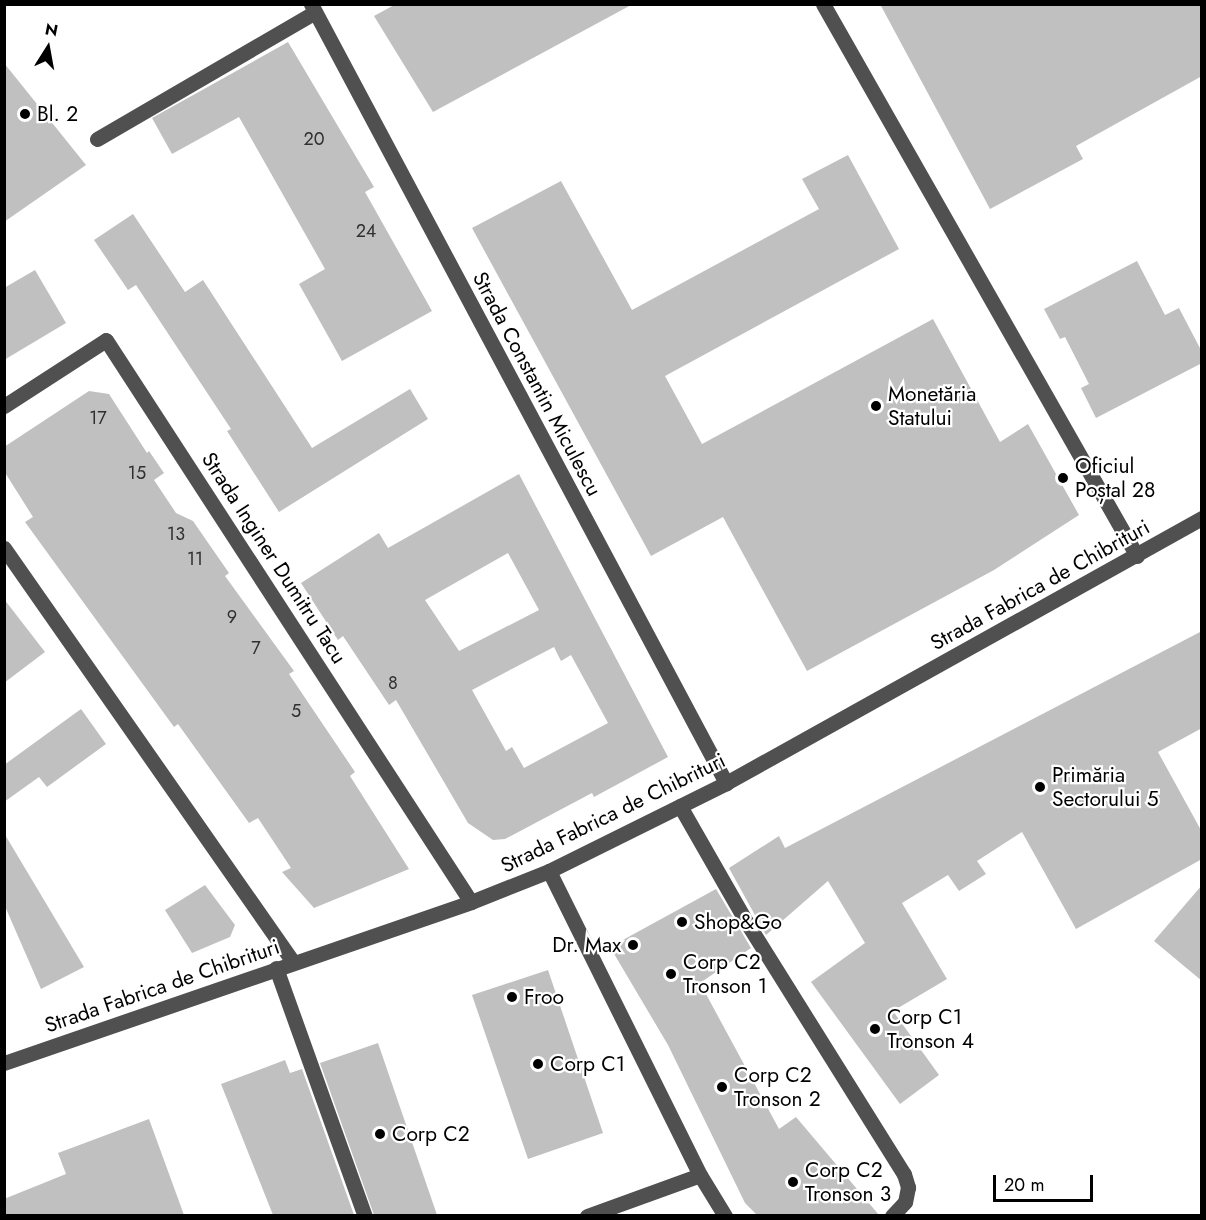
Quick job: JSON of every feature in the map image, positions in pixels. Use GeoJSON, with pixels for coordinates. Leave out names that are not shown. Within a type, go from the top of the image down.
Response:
{"type":"FeatureCollection","features":[{"type":"Feature","properties":{"kind":"street"},"geometry":{"type":"LineString","coordinates":[[823,4],[1137,556]]}},
{"type":"Feature","properties":{"kind":"street"},"geometry":{"type":"LineString","coordinates":[[97,139],[313,8]]}},
{"type":"Feature","properties":{"kind":"street","name":"Strada Constantin Miculescu"},"geometry":{"type":"LineString","coordinates":[[313,8],[726,783]]}},
{"type":"Feature","properties":{"kind":"street","name":"Strada Inginer Dumitru Tacu"},"geometry":{"type":"LineString","coordinates":[[4,406],[106,340],[471,902]]}},
{"type":"Feature","properties":{"kind":"street","name":"Strada Fabrica de Chibrituri"},"geometry":{"type":"LineString","coordinates":[[4,1063],[471,902],[549,871],[726,783],[1202,518]]}},
{"type":"Feature","properties":{"kind":"street"},"geometry":{"type":"LineString","coordinates":[[4,548],[293,962]]}},
{"type":"Feature","properties":{"kind":"street"},"geometry":{"type":"LineString","coordinates":[[680,806],[747,923],[904,1174],[908,1188],[905,1202],[892,1215]]}},
{"type":"Feature","properties":{"kind":"street"},"geometry":{"type":"LineString","coordinates":[[549,871],[700,1175],[725,1215]]}},
{"type":"Feature","properties":{"kind":"street"},"geometry":{"type":"LineString","coordinates":[[276,968],[365,1215]]}},
{"type":"Feature","properties":{"kind":"street"},"geometry":{"type":"LineString","coordinates":[[587,1215],[700,1175]]}},
{"type":"Feature","properties":{"kind":"building"},"geometry":{"type":"Polygon","coordinates":[[[396,4],[633,4],[433,112],[374,16],[396,4]]]}},
{"type":"Feature","properties":{"kind":"building"},"geometry":{"type":"Polygon","coordinates":[[[880,4],[1202,4],[1202,76],[1076,146],[1083,159],[990,209],[880,4]]]}},
{"type":"Feature","properties":{"kind":"building"},"geometry":{"type":"Polygon","coordinates":[[[288,42],[374,187],[365,192],[432,311],[342,361],[299,284],[325,269],[239,117],[172,154],[152,118],[288,42]]]}},
{"type":"Feature","properties":{"kind":"building","name":"Bl. 2"},"geometry":{"type":"Polygon","coordinates":[[[4,63],[86,165],[4,222],[4,63]]]}},
{"type":"Feature","properties":{"kind":"building","name":"Monetăria Statului"},"geometry":{"type":"Polygon","coordinates":[[[848,155],[899,249],[665,376],[702,444],[933,319],[1000,442],[1028,424],[1079,515],[994,570],[807,671],[723,517],[651,556],[472,228],[561,181],[632,310],[819,209],[802,179],[848,155]]]}},
{"type":"Feature","properties":{"kind":"building"},"geometry":{"type":"Polygon","coordinates":[[[133,214],[185,292],[203,280],[312,448],[410,389],[428,419],[279,512],[227,431],[231,429],[136,285],[128,290],[94,240],[133,214]]]}},
{"type":"Feature","properties":{"kind":"building"},"geometry":{"type":"Polygon","coordinates":[[[1137,261],[1165,315],[1179,308],[1202,352],[1202,363],[1096,418],[1081,388],[1089,384],[1065,337],[1060,339],[1044,309],[1137,261]]]}},
{"type":"Feature","properties":{"kind":"building"},"geometry":{"type":"Polygon","coordinates":[[[35,270],[66,323],[4,360],[4,288],[35,270]]]}},
{"type":"Feature","properties":{"kind":"building"},"geometry":{"type":"Polygon","coordinates":[[[89,391],[109,394],[147,453],[149,451],[164,473],[154,480],[176,513],[193,521],[229,573],[225,576],[294,671],[289,674],[355,772],[350,776],[409,869],[314,908],[282,872],[291,868],[258,818],[249,823],[178,724],[174,727],[25,522],[33,517],[4,471],[4,447],[89,391]]]}},
{"type":"Feature","properties":{"kind":"building"},"geometry":{"type":"Polygon","coordinates":[[[519,474],[668,757],[594,797],[592,793],[505,839],[493,840],[468,823],[396,700],[389,705],[343,636],[338,640],[301,583],[379,533],[388,548],[519,474]],[[508,553],[425,600],[459,651],[539,610],[508,553]],[[554,647],[472,690],[506,751],[512,747],[524,768],[608,723],[571,655],[561,661],[554,647]]]}},
{"type":"Feature","properties":{"kind":"building"},"geometry":{"type":"Polygon","coordinates":[[[4,599],[45,652],[4,683],[4,599]]]}},
{"type":"Feature","properties":{"kind":"building","name":"Primăria Sectorului 5"},"geometry":{"type":"Polygon","coordinates":[[[1202,631],[1202,728],[1158,752],[1202,832],[1202,859],[1076,929],[1022,832],[977,861],[986,874],[959,891],[948,875],[902,903],[947,979],[893,1011],[939,1075],[900,1104],[811,982],[865,943],[828,881],[766,935],[729,868],[779,836],[785,848],[1202,631]]]}},
{"type":"Feature","properties":{"kind":"building"},"geometry":{"type":"Polygon","coordinates":[[[81,709],[106,744],[47,787],[39,777],[4,802],[4,765],[81,709]]]}},
{"type":"Feature","properties":{"kind":"building"},"geometry":{"type":"Polygon","coordinates":[[[4,833],[84,967],[41,989],[4,904],[4,833]]]}},
{"type":"Feature","properties":{"kind":"building"},"geometry":{"type":"Polygon","coordinates":[[[205,885],[235,925],[230,937],[192,953],[165,910],[205,885]]]}},
{"type":"Feature","properties":{"kind":"building"},"geometry":{"type":"Polygon","coordinates":[[[1202,885],[1202,981],[1154,941],[1202,885]]]}},
{"type":"Feature","properties":{"kind":"building"},"geometry":{"type":"Polygon","coordinates":[[[716,889],[751,948],[700,983],[779,1129],[796,1117],[879,1215],[757,1215],[745,1203],[668,1045],[610,947],[716,889]]]}},
{"type":"Feature","properties":{"kind":"building","name":"Corp C1"},"geometry":{"type":"Polygon","coordinates":[[[548,970],[603,1133],[528,1159],[472,995],[548,970]]]}},
{"type":"Feature","properties":{"kind":"building","name":"Corp C2"},"geometry":{"type":"Polygon","coordinates":[[[378,1043],[437,1215],[374,1215],[320,1063],[378,1043]]]}},
{"type":"Feature","properties":{"kind":"building"},"geometry":{"type":"Polygon","coordinates":[[[285,1060],[290,1073],[302,1069],[354,1215],[273,1215],[221,1084],[285,1060]]]}},
{"type":"Feature","properties":{"kind":"building"},"geometry":{"type":"Polygon","coordinates":[[[149,1119],[184,1215],[4,1215],[4,1199],[66,1174],[58,1153],[149,1119]]]}},
{"type":"Feature","properties":{"kind":"place","name":"Bl. 2"},"geometry":{"type":"Point","coordinates":[25,114]}},
{"type":"Feature","properties":{"kind":"place","name":"Monetăria Statului"},"geometry":{"type":"Point","coordinates":[876,406]}},
{"type":"Feature","properties":{"kind":"place","name":"Oficiul Poștal 28"},"geometry":{"type":"Point","coordinates":[1063,478]}},
{"type":"Feature","properties":{"kind":"place","name":"Primăria Sectorului 5"},"geometry":{"type":"Point","coordinates":[1040,787]}},
{"type":"Feature","properties":{"kind":"place","name":"Shop&Go"},"geometry":{"type":"Point","coordinates":[682,922]}},
{"type":"Feature","properties":{"kind":"place","name":"Dr. Max"},"geometry":{"type":"Point","coordinates":[633,945]}},
{"type":"Feature","properties":{"kind":"place","name":"Corp C2 Tronson 1"},"geometry":{"type":"Point","coordinates":[671,974]}},
{"type":"Feature","properties":{"kind":"place","name":"Froo"},"geometry":{"type":"Point","coordinates":[512,997]}},
{"type":"Feature","properties":{"kind":"place","name":"Corp C1 Tronson 4"},"geometry":{"type":"Point","coordinates":[875,1029]}},
{"type":"Feature","properties":{"kind":"place","name":"Corp C1"},"geometry":{"type":"Point","coordinates":[538,1064]}},
{"type":"Feature","properties":{"kind":"place","name":"Corp C2 Tronson 2"},"geometry":{"type":"Point","coordinates":[722,1087]}},
{"type":"Feature","properties":{"kind":"place","name":"Corp C2"},"geometry":{"type":"Point","coordinates":[380,1134]}},
{"type":"Feature","properties":{"kind":"place","name":"Corp C2 Tronson 3"},"geometry":{"type":"Point","coordinates":[793,1182]}}]}
